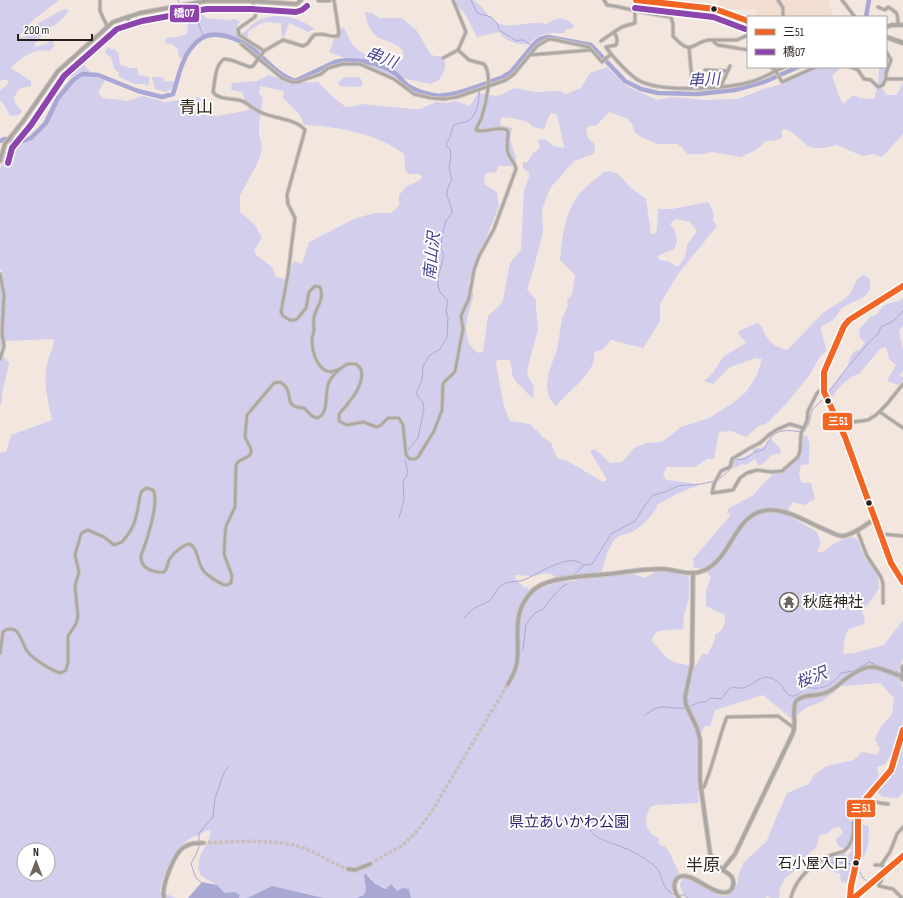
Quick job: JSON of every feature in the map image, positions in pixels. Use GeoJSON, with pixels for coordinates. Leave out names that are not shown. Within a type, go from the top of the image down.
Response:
{"type":"FeatureCollection","features":[{"type":"Feature","properties":{"kind":"highway"},"geometry":{"type":"LineString","coordinates":[[319,0],[326,0]]}},
{"type":"Feature","properties":{"kind":"highway"},"geometry":{"type":"LineString","coordinates":[[636,0],[690,8],[719,10],[747,22]]}},
{"type":"Feature","properties":{"kind":"highway"},"geometry":{"type":"LineString","coordinates":[[887,37],[903,43]]}},
{"type":"Feature","properties":{"kind":"highway"},"geometry":{"type":"LineString","coordinates":[[903,286],[848,320],[827,365],[823,380],[823,390],[841,427],[891,563],[903,582]]}},
{"type":"Feature","properties":{"kind":"highway"},"geometry":{"type":"LineString","coordinates":[[903,667],[903,678]]}},
{"type":"Feature","properties":{"kind":"highway"},"geometry":{"type":"LineString","coordinates":[[850,898],[851,886],[858,855],[858,814],[866,799],[891,770],[903,730]]}},
{"type":"Feature","properties":{"kind":"main road"},"geometry":{"type":"LineString","coordinates":[[0,161],[5,144],[28,115],[58,71],[113,22],[126,16],[189,3],[218,0],[296,4],[301,0]]}},
{"type":"Feature","properties":{"kind":"main road"},"geometry":{"type":"LineString","coordinates":[[887,27],[903,25]]}},
{"type":"Feature","properties":{"kind":"main road"},"geometry":{"type":"LineString","coordinates":[[854,898],[903,856]]}},
{"type":"Feature","properties":{"kind":"street"},"geometry":{"type":"LineString","coordinates":[[100,0],[100,11],[107,26]]}},
{"type":"Feature","properties":{"kind":"street"},"geometry":{"type":"LineString","coordinates":[[334,0],[339,33],[338,36],[332,37],[322,33],[314,35],[307,44],[303,46],[283,40],[263,52],[253,66],[250,67],[228,59],[222,60],[215,80],[214,92],[218,97],[242,101],[262,113],[300,125],[305,130],[287,195],[288,204],[295,218],[288,274],[281,312],[283,316],[290,320],[298,318],[306,308],[310,291],[315,286],[320,288],[320,300],[314,318],[312,341],[314,351],[319,365],[327,372],[342,368]]}},
{"type":"Feature","properties":{"kind":"street"},"geometry":{"type":"LineString","coordinates":[[443,58],[458,50],[466,32],[453,0]]}},
{"type":"Feature","properties":{"kind":"street"},"geometry":{"type":"LineString","coordinates":[[604,0],[608,5],[671,17],[673,24],[673,36],[680,43],[689,47],[694,47],[704,41],[738,40],[747,36]]}},
{"type":"Feature","properties":{"kind":"street"},"geometry":{"type":"LineString","coordinates":[[778,0],[783,8],[783,16]]}},
{"type":"Feature","properties":{"kind":"street"},"geometry":{"type":"LineString","coordinates":[[842,0],[854,16]]}},
{"type":"Feature","properties":{"kind":"street"},"geometry":{"type":"LineString","coordinates":[[252,1],[256,14],[255,17],[246,25],[238,29],[238,32],[239,35],[263,52]]}},
{"type":"Feature","properties":{"kind":"street"},"geometry":{"type":"LineString","coordinates":[[878,6],[885,10],[888,7],[896,12],[898,17],[898,25]]}},
{"type":"Feature","properties":{"kind":"street"},"geometry":{"type":"LineString","coordinates":[[601,41],[622,27],[635,23],[635,10]]}},
{"type":"Feature","properties":{"kind":"street"},"geometry":{"type":"LineString","coordinates":[[126,16],[131,23],[139,25]]}},
{"type":"Feature","properties":{"kind":"street"},"geometry":{"type":"LineString","coordinates":[[614,32],[617,37],[616,45],[606,47],[610,55],[633,77],[644,83],[666,88],[732,86],[752,82],[782,68]]}},
{"type":"Feature","properties":{"kind":"street"},"geometry":{"type":"LineString","coordinates":[[241,44],[282,78],[292,82],[298,82],[321,74],[328,68],[343,64],[360,64],[394,79],[414,94],[430,98],[444,99],[457,97],[504,81],[511,77],[541,43],[551,39],[589,47],[602,62],[610,55]]}},
{"type":"Feature","properties":{"kind":"street"},"geometry":{"type":"LineString","coordinates":[[714,40],[718,45],[747,50]]}},
{"type":"Feature","properties":{"kind":"street"},"geometry":{"type":"LineString","coordinates":[[689,47],[692,81],[696,88]]}},
{"type":"Feature","properties":{"kind":"street"},"geometry":{"type":"LineString","coordinates":[[0,653],[3,632],[7,629],[12,629],[16,631],[28,652],[35,659],[56,671],[61,672],[66,670],[68,662],[68,636],[76,624],[78,616],[75,586],[79,572],[75,555],[81,534],[88,530],[104,537],[114,544],[122,542],[137,519],[141,492],[146,488],[153,490],[154,495],[151,528],[141,556],[143,565],[153,572],[164,572],[168,567],[171,557],[184,545],[190,544],[194,548],[200,566],[204,572],[222,584],[230,584],[232,581],[232,576],[225,558],[225,532],[235,507],[236,465],[238,461],[249,456],[251,453],[251,449],[245,437],[247,415],[273,384],[279,382],[284,384],[288,389],[290,401],[293,406],[296,408],[304,408],[313,418],[319,418],[324,412],[329,382],[347,364],[356,364],[360,367],[362,374],[353,397],[339,414],[340,421],[348,425],[363,422],[377,427],[388,418],[399,418],[403,425],[406,456],[409,459],[418,457],[434,431],[443,407],[443,384],[454,373],[463,329],[461,316],[469,298],[474,270],[479,256],[494,229],[516,169],[515,164],[507,150],[507,130],[501,128],[482,131],[476,130],[482,116],[488,86],[487,69],[484,64],[469,60],[458,50]]}},
{"type":"Feature","properties":{"kind":"street"},"geometry":{"type":"LineString","coordinates":[[529,56],[592,50]]}},
{"type":"Feature","properties":{"kind":"street"},"geometry":{"type":"LineString","coordinates":[[853,68],[858,70],[864,79],[871,80],[877,87],[881,87],[886,80],[886,73],[891,60],[887,53]]}},
{"type":"Feature","properties":{"kind":"street"},"geometry":{"type":"LineString","coordinates":[[721,86],[730,66]]}},
{"type":"Feature","properties":{"kind":"street"},"geometry":{"type":"LineString","coordinates":[[772,68],[781,81],[784,82],[814,68]]}},
{"type":"Feature","properties":{"kind":"street"},"geometry":{"type":"LineString","coordinates":[[700,88],[705,70],[727,72]]}},
{"type":"Feature","properties":{"kind":"street"},"geometry":{"type":"LineString","coordinates":[[886,80],[903,79]]}},
{"type":"Feature","properties":{"kind":"street"},"geometry":{"type":"LineString","coordinates":[[0,274],[4,295],[2,333],[4,346],[0,359]]}},
{"type":"Feature","properties":{"kind":"street"},"geometry":{"type":"LineString","coordinates":[[841,427],[853,422],[868,420],[880,412],[903,384]]}},
{"type":"Feature","properties":{"kind":"street"},"geometry":{"type":"LineString","coordinates":[[803,428],[790,424],[778,429],[760,443],[732,459],[730,467],[721,471],[716,479],[712,493],[733,490],[740,478],[747,473],[757,470],[771,472],[782,470],[798,457],[800,451],[801,434],[807,421],[808,410],[817,393],[823,390]]}},
{"type":"Feature","properties":{"kind":"street"},"geometry":{"type":"LineString","coordinates":[[880,412],[903,428]]}},
{"type":"Feature","properties":{"kind":"street"},"geometry":{"type":"LineString","coordinates":[[508,684],[515,670],[518,654],[518,620],[520,610],[528,596],[541,585],[559,580],[659,569],[693,573],[702,571],[713,565],[744,522],[751,516],[763,511],[771,510],[783,512],[841,536],[857,530],[875,519]]}},
{"type":"Feature","properties":{"kind":"street"},"geometry":{"type":"LineString","coordinates":[[857,530],[867,556],[881,577],[883,584],[883,603]]}},
{"type":"Feature","properties":{"kind":"street"},"geometry":{"type":"LineString","coordinates":[[881,534],[903,536]]}},
{"type":"Feature","properties":{"kind":"street"},"geometry":{"type":"LineString","coordinates":[[677,896],[674,890],[675,883],[679,878],[685,876],[694,879],[718,894],[728,893],[733,887],[733,880],[729,874],[715,864],[710,853],[700,788],[700,740],[697,728],[686,704],[685,693],[691,673],[693,651],[693,573]]}},
{"type":"Feature","properties":{"kind":"street"},"geometry":{"type":"LineString","coordinates":[[722,870],[731,860],[737,849],[795,729],[794,708],[798,699],[804,696],[826,693],[864,667],[872,666],[903,678]]}},
{"type":"Feature","properties":{"kind":"street"},"geometry":{"type":"LineString","coordinates":[[700,788],[704,787],[727,718],[778,716],[795,729]]}},
{"type":"Feature","properties":{"kind":"street"},"geometry":{"type":"LineString","coordinates":[[858,814],[860,814],[873,802],[888,804]]}},
{"type":"Feature","properties":{"kind":"street"},"geometry":{"type":"LineString","coordinates":[[790,898],[795,884],[815,864],[847,848],[853,837],[853,823],[854,821],[858,821]]}},
{"type":"Feature","properties":{"kind":"street"},"geometry":{"type":"LineString","coordinates":[[881,865],[890,852],[897,834],[903,827]]}},
{"type":"Feature","properties":{"kind":"street"},"geometry":{"type":"LineString","coordinates":[[164,898],[163,891],[180,850],[185,846],[194,843],[202,843]]}},
{"type":"Feature","properties":{"kind":"street"},"geometry":{"type":"LineString","coordinates":[[348,869],[354,870],[370,864]]}},
{"type":"Feature","properties":{"kind":"street"},"geometry":{"type":"LineString","coordinates":[[874,865],[881,865],[888,869]]}},
{"type":"Feature","properties":{"kind":"street"},"geometry":{"type":"LineString","coordinates":[[883,873],[879,886],[893,889],[902,898]]}},
{"type":"Feature","properties":{"kind":"shaded area"},"geometry":{"type":"Polygon","coordinates":[[[718,0],[777,0],[778,6],[782,9],[782,16],[756,16],[756,11],[754,9],[729,9],[718,6],[718,0]]]}},
{"type":"Feature","properties":{"kind":"shaded area"},"geometry":{"type":"Polygon","coordinates":[[[780,0],[828,0],[833,14],[824,16],[786,16],[785,7],[780,0]]]}},
{"type":"Feature","properties":{"kind":"green space"},"geometry":{"type":"Polygon","coordinates":[[[0,0],[59,0],[33,20],[19,36],[22,38],[40,22],[64,9],[69,10],[64,17],[52,27],[44,30],[43,34],[34,45],[35,47],[46,44],[51,40],[54,42],[54,46],[50,51],[41,50],[33,52],[20,59],[11,68],[31,81],[31,86],[19,89],[14,97],[15,103],[22,111],[19,115],[10,116],[0,100],[0,90],[7,85],[8,82],[7,79],[0,81],[0,0]]]}},
{"type":"Feature","properties":{"kind":"green space"},"geometry":{"type":"Polygon","coordinates":[[[457,0],[473,0],[493,20],[502,24],[546,24],[560,18],[574,25],[572,29],[566,29],[565,33],[541,35],[529,44],[512,42],[499,32],[477,37],[465,14],[454,2],[457,0]]]}},
{"type":"Feature","properties":{"kind":"green space"},"geometry":{"type":"Polygon","coordinates":[[[194,5],[206,18],[226,20],[236,19],[240,22],[237,26],[240,34],[261,20],[276,16],[292,18],[308,24],[315,29],[308,32],[289,23],[285,35],[282,38],[281,23],[264,23],[248,32],[247,46],[230,36],[212,34],[200,36],[188,49],[185,56],[179,58],[178,49],[173,45],[165,43],[166,38],[187,34],[188,24],[174,18],[173,8],[194,5]]]}},
{"type":"Feature","properties":{"kind":"green space"},"geometry":{"type":"Polygon","coordinates":[[[365,12],[372,13],[379,18],[402,18],[417,31],[431,55],[441,57],[445,62],[445,68],[438,81],[430,84],[393,76],[329,52],[337,30],[344,28],[352,44],[362,53],[384,61],[391,62],[403,59],[403,53],[398,46],[379,38],[373,33],[368,24],[365,12]]]}},
{"type":"Feature","properties":{"kind":"green space"},"geometry":{"type":"Polygon","coordinates":[[[107,48],[114,49],[119,54],[121,65],[130,68],[138,68],[138,75],[150,77],[148,86],[145,84],[135,84],[119,77],[119,73],[114,68],[111,57],[105,53],[107,48]]]}},
{"type":"Feature","properties":{"kind":"green space","name":"県立あいかわ公園"},"geometry":{"type":"Polygon","coordinates":[[[887,55],[889,58],[887,76],[884,80],[882,88],[886,95],[897,95],[901,85],[903,84],[903,134],[882,157],[873,154],[863,156],[836,145],[824,148],[808,146],[786,129],[782,130],[782,138],[773,141],[766,141],[756,150],[741,157],[711,152],[705,154],[688,154],[678,144],[657,144],[639,136],[634,131],[633,126],[628,119],[609,112],[596,126],[588,126],[586,130],[588,138],[595,145],[594,154],[574,161],[551,187],[542,209],[543,232],[527,289],[536,300],[538,330],[527,374],[534,387],[533,398],[514,379],[509,360],[497,360],[496,364],[504,407],[510,421],[530,424],[551,443],[557,458],[569,462],[603,482],[607,480],[590,451],[595,449],[610,463],[622,462],[634,448],[646,443],[662,442],[681,427],[709,418],[733,403],[746,392],[757,375],[762,359],[756,358],[730,367],[713,384],[704,381],[712,374],[724,356],[746,343],[738,333],[739,331],[757,323],[762,327],[766,336],[772,343],[787,350],[824,312],[842,301],[850,294],[858,278],[864,275],[869,278],[870,286],[866,295],[844,306],[833,319],[821,327],[826,352],[821,355],[809,376],[786,404],[766,424],[760,425],[746,437],[731,431],[719,432],[714,459],[707,459],[695,467],[667,467],[663,474],[666,480],[690,483],[699,486],[683,491],[658,504],[643,525],[630,533],[617,537],[609,550],[600,573],[556,577],[549,574],[535,576],[515,575],[516,580],[532,592],[558,582],[573,581],[584,578],[634,574],[645,578],[656,571],[667,571],[689,577],[689,597],[684,616],[683,629],[658,631],[653,636],[652,641],[670,660],[680,664],[696,666],[702,654],[708,654],[715,639],[715,635],[723,627],[725,615],[706,606],[706,591],[711,578],[704,568],[694,568],[693,559],[729,517],[730,514],[727,512],[729,508],[752,496],[774,473],[782,471],[799,457],[802,448],[801,435],[807,436],[810,447],[809,464],[801,465],[799,475],[802,483],[811,483],[815,499],[804,505],[793,502],[789,508],[789,516],[817,532],[821,544],[817,551],[822,553],[836,542],[854,537],[858,541],[865,558],[878,574],[879,589],[862,612],[865,618],[864,624],[849,629],[845,636],[843,654],[854,653],[884,645],[903,620],[903,658],[899,671],[903,690],[903,722],[890,757],[885,764],[877,767],[879,777],[878,782],[853,809],[849,819],[852,822],[851,837],[855,852],[854,857],[850,862],[854,867],[849,883],[841,882],[840,874],[821,865],[824,860],[830,857],[844,853],[848,856],[852,850],[847,846],[842,848],[838,844],[836,839],[842,834],[842,830],[839,827],[833,828],[827,834],[821,834],[816,848],[799,861],[797,869],[785,878],[779,891],[779,898],[767,896],[766,898],[686,898],[680,886],[683,879],[689,879],[719,895],[726,896],[738,882],[738,876],[744,862],[766,842],[787,793],[809,784],[814,775],[827,766],[854,760],[862,752],[877,755],[880,749],[875,739],[880,728],[892,714],[894,698],[880,683],[841,686],[821,702],[807,707],[792,719],[763,695],[715,710],[710,726],[705,726],[698,739],[697,776],[699,803],[655,805],[650,807],[647,816],[646,821],[650,833],[659,838],[658,842],[661,846],[664,846],[668,850],[680,875],[672,884],[672,894],[675,898],[411,898],[409,889],[397,891],[381,887],[375,884],[368,875],[364,875],[366,889],[364,895],[356,898],[326,898],[272,886],[247,898],[239,898],[240,895],[225,893],[217,885],[201,876],[198,868],[200,856],[209,839],[211,830],[205,831],[184,843],[178,849],[166,871],[160,892],[177,898],[0,898],[0,453],[6,452],[11,435],[52,420],[46,392],[46,371],[54,339],[3,341],[0,348],[0,289],[2,270],[0,269],[0,170],[5,153],[10,147],[27,138],[42,124],[52,104],[71,79],[88,75],[105,80],[98,93],[103,98],[128,101],[142,96],[165,102],[199,97],[205,105],[203,112],[207,116],[218,116],[249,110],[242,92],[231,90],[232,83],[257,81],[269,75],[293,83],[318,82],[334,98],[346,107],[361,104],[420,109],[436,102],[447,103],[455,101],[470,106],[478,93],[496,96],[514,88],[536,92],[560,91],[566,94],[581,88],[590,73],[607,67],[628,87],[657,100],[672,97],[706,100],[738,99],[766,88],[783,84],[810,68],[841,68],[832,76],[844,104],[854,95],[859,98],[874,99],[878,84],[879,68],[887,68],[887,55]],[[260,86],[259,94],[263,97],[259,124],[259,135],[262,144],[261,153],[257,164],[240,195],[240,212],[255,225],[262,238],[254,250],[256,255],[272,267],[276,277],[289,280],[291,267],[294,261],[302,264],[309,242],[356,218],[376,213],[391,213],[399,205],[399,195],[407,186],[420,180],[422,177],[420,174],[408,174],[405,169],[404,154],[382,141],[357,132],[343,129],[304,125],[300,115],[283,98],[284,91],[260,86]],[[551,113],[544,129],[533,127],[527,122],[514,118],[501,117],[500,125],[512,128],[510,140],[516,157],[516,162],[512,166],[499,166],[496,172],[485,173],[484,184],[497,192],[499,206],[477,257],[468,284],[474,295],[467,318],[467,335],[473,348],[479,353],[483,352],[488,316],[500,305],[503,300],[510,263],[521,250],[524,191],[530,174],[523,168],[523,162],[528,162],[533,153],[540,148],[538,140],[545,139],[553,146],[565,148],[557,114],[551,113]]]}},
{"type":"Feature","properties":{"kind":"green space"},"geometry":{"type":"Polygon","coordinates":[[[83,64],[91,72],[81,73],[59,82],[65,75],[83,64]]]}},
{"type":"Feature","properties":{"kind":"green space"},"geometry":{"type":"Polygon","coordinates":[[[152,77],[163,77],[165,82],[174,82],[172,89],[166,92],[155,89],[152,77]]]}},
{"type":"Feature","properties":{"kind":"green space"},"geometry":{"type":"Polygon","coordinates":[[[346,77],[358,77],[362,80],[362,86],[340,86],[338,82],[346,77]]]}},
{"type":"Feature","properties":{"kind":"green space"},"geometry":{"type":"Polygon","coordinates":[[[609,171],[618,174],[632,189],[646,199],[651,234],[655,234],[657,230],[658,209],[672,209],[708,202],[711,206],[713,220],[717,226],[678,274],[660,304],[660,321],[643,348],[611,340],[602,350],[594,352],[594,360],[586,375],[556,406],[549,397],[547,386],[549,371],[557,350],[562,319],[568,306],[567,300],[572,295],[575,275],[560,260],[563,234],[568,216],[575,200],[583,190],[604,172],[609,171]],[[676,219],[670,224],[675,231],[677,242],[674,249],[657,256],[659,260],[668,261],[678,267],[685,257],[687,245],[697,231],[690,222],[676,219]]]}},
{"type":"Feature","properties":{"kind":"green space"},"geometry":{"type":"Polygon","coordinates":[[[903,298],[903,326],[899,330],[903,350],[903,371],[899,375],[903,377],[903,380],[898,385],[887,381],[896,365],[889,359],[887,349],[885,347],[880,349],[859,374],[853,376],[841,385],[830,400],[827,393],[847,368],[851,356],[855,351],[860,349],[865,342],[860,338],[859,330],[870,317],[877,314],[883,306],[899,301],[903,298]]]}},
{"type":"Feature","properties":{"kind":"green space"},"geometry":{"type":"Polygon","coordinates":[[[0,352],[9,363],[2,394],[2,404],[0,404],[0,352]]]}},
{"type":"Feature","properties":{"kind":"green space"},"geometry":{"type":"Polygon","coordinates":[[[771,439],[780,448],[781,453],[771,455],[759,466],[755,459],[746,465],[744,464],[735,468],[734,461],[753,453],[753,449],[764,447],[771,439]]]}},
{"type":"Feature","properties":{"kind":"green space"},"geometry":{"type":"Polygon","coordinates":[[[903,742],[903,792],[898,798],[882,797],[877,790],[894,772],[903,742]]]}},
{"type":"Feature","properties":{"kind":"green space"},"geometry":{"type":"Polygon","coordinates":[[[860,824],[869,826],[867,849],[860,860],[860,824]]]}},
{"type":"Feature","properties":{"kind":"water"},"geometry":{"type":"Polygon","coordinates":[[[366,874],[375,884],[386,889],[391,884],[397,891],[403,888],[409,889],[411,898],[356,898],[364,895],[366,889],[364,875],[366,874]]]}},
{"type":"Feature","properties":{"kind":"water"},"geometry":{"type":"Polygon","coordinates":[[[202,882],[217,885],[225,893],[235,892],[240,895],[239,898],[188,898],[202,882]]]}},
{"type":"Feature","properties":{"kind":"water"},"geometry":{"type":"Polygon","coordinates":[[[272,886],[320,897],[326,898],[247,898],[272,886]]]}},
{"type":"Feature","properties":{"kind":"waterway"},"geometry":{"type":"LineString","coordinates":[[471,0],[477,13],[491,17],[497,23],[499,30],[517,41],[523,40],[532,46]]}},
{"type":"Feature","properties":{"kind":"waterway","name":"串川"},"geometry":{"type":"LineString","coordinates":[[866,16],[869,0]]}},
{"type":"Feature","properties":{"kind":"waterway"},"geometry":{"type":"LineString","coordinates":[[182,7],[193,11],[204,37]]}},
{"type":"Feature","properties":{"kind":"waterway","name":"串川"},"geometry":{"type":"LineString","coordinates":[[0,141],[5,139],[20,142],[31,138],[46,123],[58,98],[73,80],[82,74],[98,75],[138,91],[162,97],[173,94],[181,66],[189,51],[200,39],[215,35],[222,35],[236,39],[254,50],[283,75],[295,81],[335,62],[350,60],[367,62],[383,67],[396,74],[406,84],[413,88],[440,96],[468,90],[503,77],[511,72],[535,43],[540,39],[548,37],[591,45],[625,81],[641,89],[658,93],[698,94],[735,90],[764,82],[796,68]]}},
{"type":"Feature","properties":{"kind":"waterway","name":"南山沢"},"geometry":{"type":"LineString","coordinates":[[407,454],[408,450],[418,438],[424,409],[423,403],[417,395],[417,391],[422,380],[423,366],[430,355],[440,349],[447,338],[448,318],[446,310],[448,301],[440,292],[438,286],[438,278],[443,259],[441,249],[442,235],[446,221],[452,213],[447,194],[447,190],[452,180],[449,168],[451,155],[450,149],[446,144],[453,126],[468,121],[472,118],[478,105],[480,85]]}},
{"type":"Feature","properties":{"kind":"waterway"},"geometry":{"type":"LineString","coordinates":[[827,394],[847,368],[878,334],[881,327],[895,320],[903,311]]}},
{"type":"Feature","properties":{"kind":"waterway"},"geometry":{"type":"LineString","coordinates":[[718,480],[729,471],[734,460],[745,459],[755,452],[763,450],[773,435],[781,431],[804,432],[809,423],[812,410],[824,398]]}},
{"type":"Feature","properties":{"kind":"waterway","name":"南山沢"},"geometry":{"type":"LineString","coordinates":[[399,518],[404,500],[403,482],[408,473],[405,460]]}},
{"type":"Feature","properties":{"kind":"waterway"},"geometry":{"type":"LineString","coordinates":[[573,576],[584,565],[592,564],[611,534],[635,521],[653,495],[665,492],[678,486],[715,481]]}},
{"type":"Feature","properties":{"kind":"waterway"},"geometry":{"type":"LineString","coordinates":[[464,618],[478,606],[489,601],[503,584],[524,580],[563,562],[578,561],[583,565]]}},
{"type":"Feature","properties":{"kind":"waterway"},"geometry":{"type":"LineString","coordinates":[[523,650],[526,624],[535,613],[543,609],[555,594],[567,584]]}},
{"type":"Feature","properties":{"kind":"waterway","name":"桜沢"},"geometry":{"type":"LineString","coordinates":[[689,707],[699,702],[706,702],[711,698],[721,699],[731,688],[743,688],[764,677],[773,679],[780,684],[788,694],[793,696],[807,687],[817,688],[826,686],[834,681],[841,673],[853,671],[869,662],[879,666]]}},
{"type":"Feature","properties":{"kind":"waterway","name":"桜沢"},"geometry":{"type":"LineString","coordinates":[[887,669],[900,673]]}},
{"type":"Feature","properties":{"kind":"waterway","name":"桜沢"},"geometry":{"type":"LineString","coordinates":[[645,715],[656,708],[661,707],[686,708]]}},
{"type":"Feature","properties":{"kind":"waterway"},"geometry":{"type":"LineString","coordinates":[[199,842],[199,833],[213,817],[215,798],[224,773],[228,767]]}},
{"type":"Feature","properties":{"kind":"waterway"},"geometry":{"type":"LineString","coordinates":[[581,820],[599,838],[630,850],[652,864],[659,872],[666,888],[675,895]]}},
{"type":"Feature","properties":{"kind":"waterway"},"geometry":{"type":"LineString","coordinates":[[199,845],[191,864],[196,878],[202,883]]}},
{"type":"Feature","properties":{"kind":"waterway"},"geometry":{"type":"LineString","coordinates":[[823,863],[839,862],[851,864]]}},
{"type":"Feature","properties":{"kind":"waterway"},"geometry":{"type":"LineString","coordinates":[[860,872],[863,878],[868,882]]}},
{"type":"Feature","properties":{"kind":"waterway"},"geometry":{"type":"LineString","coordinates":[[678,895],[684,895],[688,898]]}},
{"type":"Feature","properties":{"kind":"tunnel"},"geometry":{"type":"LineString","coordinates":[[370,864],[403,845],[418,830],[432,811],[508,684]]}},
{"type":"Feature","properties":{"kind":"tunnel"},"geometry":{"type":"LineString","coordinates":[[203,843],[254,841],[292,845],[304,848],[348,869]]}},
{"type":"Feature","properties":{"kind":"transit line","name":"三51"},"geometry":{"type":"LineString","coordinates":[[636,0],[715,9],[747,21]]}},
{"type":"Feature","properties":{"kind":"transit line","name":"橋07"},"geometry":{"type":"LineString","coordinates":[[8,163],[12,148],[31,125],[64,76],[117,29],[142,21],[207,9],[252,9],[296,12],[307,6]]}},
{"type":"Feature","properties":{"kind":"transit line","name":"橋07"},"geometry":{"type":"LineString","coordinates":[[635,8],[713,17],[745,29]]}},
{"type":"Feature","properties":{"kind":"transit line","name":"三51"},"geometry":{"type":"LineString","coordinates":[[903,286],[849,320],[844,326],[824,372],[824,392],[845,437],[891,563],[903,582]]}},
{"type":"Feature","properties":{"kind":"transit line","name":"三51"},"geometry":{"type":"LineString","coordinates":[[850,898],[851,886],[858,855],[858,814],[866,799],[891,770],[903,730]]}},
{"type":"Feature","properties":{"kind":"transit line","name":"三51"},"geometry":{"type":"LineString","coordinates":[[854,898],[903,856]]}},
{"type":"Feature","properties":{"kind":"place","name":"秋庭神社"},"geometry":{"type":"Point","coordinates":[789,602]}},
{"type":"Feature","properties":{"kind":"place","name":"石小屋入口"},"geometry":{"type":"Point","coordinates":[856,863]}},
{"type":"Feature","properties":{"kind":"district","name":"青山"},"geometry":{"type":"Point","coordinates":[196,107]}},
{"type":"Feature","properties":{"kind":"district","name":"半原"},"geometry":{"type":"Point","coordinates":[703,865]}}]}
